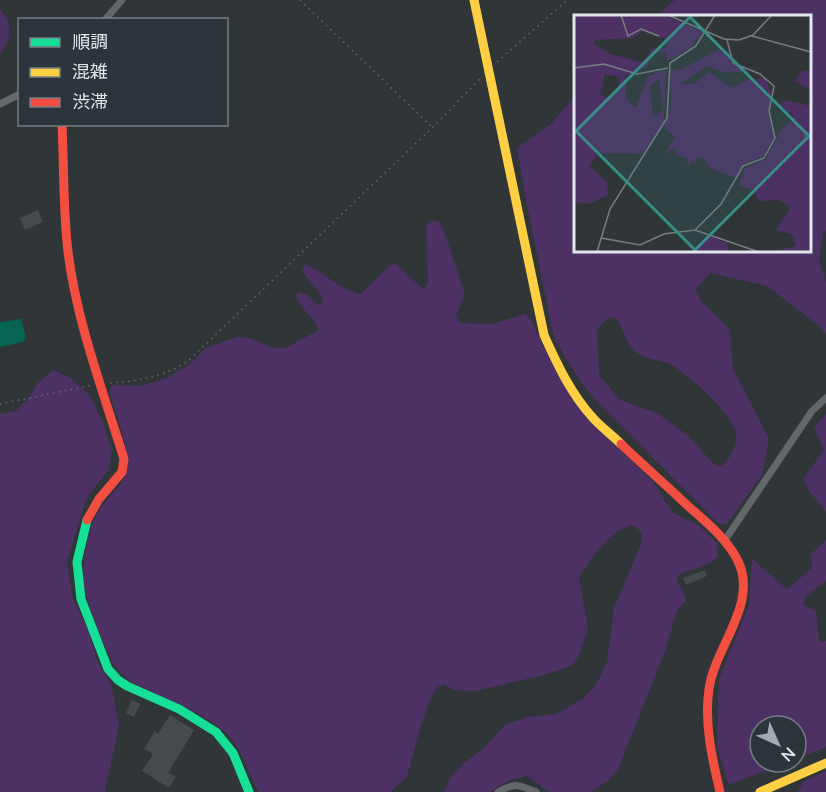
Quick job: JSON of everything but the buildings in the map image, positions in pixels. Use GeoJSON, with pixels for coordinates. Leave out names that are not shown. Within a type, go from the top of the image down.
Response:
{"type":"FeatureCollection","features":[{"type":"Feature","properties":{"kind":"street"},"geometry":{"type":"LineString","coordinates":[[107,18],[122,0]]}},
{"type":"Feature","properties":{"kind":"street"},"geometry":{"type":"LineString","coordinates":[[474,0],[544,335],[556,362],[580,402],[593,418],[725,540],[739,563],[745,589],[742,605],[709,685],[708,741],[720,792]]}},
{"type":"Feature","properties":{"kind":"street"},"geometry":{"type":"LineString","coordinates":[[0,104],[18,94]]}},
{"type":"Feature","properties":{"kind":"street"},"geometry":{"type":"LineString","coordinates":[[62,126],[68,251],[83,327],[124,459],[122,472],[88,516],[78,562],[81,599],[108,669],[127,686],[201,721],[225,742],[249,792]]}},
{"type":"Feature","properties":{"kind":"street"},"geometry":{"type":"LineString","coordinates":[[725,540],[812,411],[826,398]]}},
{"type":"Feature","properties":{"kind":"street"},"geometry":{"type":"LineString","coordinates":[[760,792],[826,763]]}},
{"type":"Feature","properties":{"kind":"street"},"geometry":{"type":"LineString","coordinates":[[498,792],[517,784],[536,792]]}},
{"type":"Feature","properties":{"kind":"path"},"geometry":{"type":"LineString","coordinates":[[300,0],[433,128]]}},
{"type":"Feature","properties":{"kind":"path"},"geometry":{"type":"LineString","coordinates":[[0,404],[102,384],[142,381],[169,373],[187,362],[433,128],[489,69],[567,0]]}},
{"type":"Feature","properties":{"kind":"shaded area"},"geometry":{"type":"Polygon","coordinates":[[[675,0],[826,0],[826,231],[823,233],[819,260],[826,282],[826,334],[767,286],[710,273],[695,290],[702,302],[730,330],[733,369],[769,439],[762,475],[726,525],[718,523],[598,403],[579,379],[554,338],[517,148],[552,123],[574,97],[574,252],[811,252],[811,15],[657,15],[675,0]],[[609,317],[597,329],[599,375],[620,400],[657,413],[687,435],[714,464],[721,467],[731,455],[736,441],[735,430],[725,413],[697,384],[677,369],[670,364],[643,356],[629,343],[617,319],[609,317]]]}},
{"type":"Feature","properties":{"kind":"shaded area"},"geometry":{"type":"Polygon","coordinates":[[[0,9],[7,20],[9,31],[7,43],[0,54],[0,9]]]}},
{"type":"Feature","properties":{"kind":"shaded area"},"geometry":{"type":"Polygon","coordinates":[[[432,220],[439,222],[444,231],[465,294],[456,315],[460,323],[492,324],[525,314],[531,319],[543,346],[585,416],[653,482],[673,513],[698,525],[717,543],[718,557],[679,575],[677,582],[686,600],[677,611],[665,651],[618,769],[609,780],[591,792],[549,792],[527,776],[508,781],[490,792],[444,792],[450,778],[463,764],[483,749],[505,725],[528,717],[556,714],[583,699],[597,683],[607,662],[614,608],[642,542],[642,532],[632,525],[609,539],[579,577],[588,629],[578,657],[571,666],[544,675],[475,691],[453,690],[443,684],[438,687],[430,699],[407,777],[390,792],[259,792],[238,748],[226,733],[187,708],[131,682],[122,674],[106,650],[88,602],[84,584],[84,566],[91,528],[101,507],[121,482],[128,464],[125,443],[109,391],[113,385],[140,386],[167,378],[189,365],[206,348],[237,337],[250,338],[274,348],[286,348],[319,330],[300,305],[296,295],[300,292],[306,294],[320,306],[323,302],[320,294],[303,272],[302,268],[306,264],[346,289],[361,294],[390,265],[396,264],[424,290],[428,282],[426,225],[432,220]]]}},
{"type":"Feature","properties":{"kind":"shaded area"},"geometry":{"type":"Polygon","coordinates":[[[21,319],[26,337],[23,342],[0,347],[0,322],[21,319]]]}},
{"type":"Feature","properties":{"kind":"shaded area"},"geometry":{"type":"Polygon","coordinates":[[[53,370],[71,378],[91,397],[112,451],[108,471],[87,497],[67,561],[72,596],[90,635],[97,661],[111,684],[119,726],[106,792],[0,792],[0,414],[16,411],[28,399],[38,383],[53,370]]]}},
{"type":"Feature","properties":{"kind":"shaded area"},"geometry":{"type":"Polygon","coordinates":[[[826,414],[826,512],[803,479],[824,450],[814,428],[826,414]]]}},
{"type":"Feature","properties":{"kind":"shaded area"},"geometry":{"type":"Polygon","coordinates":[[[826,540],[826,581],[806,596],[803,605],[816,611],[819,642],[826,641],[826,747],[808,754],[808,714],[748,714],[748,774],[757,774],[729,785],[717,747],[719,679],[749,605],[752,559],[787,589],[812,568],[811,554],[826,540]]]}},
{"type":"Feature","properties":{"kind":"shaded area"},"geometry":{"type":"Polygon","coordinates":[[[826,771],[826,792],[798,792],[803,782],[826,771]]]}},
{"type":"Feature","properties":{"kind":"traffic: fast"},"geometry":{"type":"LineString","coordinates":[[87,520],[77,562],[81,599],[108,669],[127,686],[179,709],[216,732],[233,753],[249,792]]}},
{"type":"Feature","properties":{"kind":"traffic: slow"},"geometry":{"type":"LineString","coordinates":[[474,0],[544,335],[559,368],[585,409],[621,444]]}},
{"type":"Feature","properties":{"kind":"traffic: slow"},"geometry":{"type":"LineString","coordinates":[[760,792],[826,763]]}},
{"type":"Feature","properties":{"kind":"traffic: jam"},"geometry":{"type":"LineString","coordinates":[[62,126],[65,220],[72,278],[92,357],[124,459],[122,472],[99,499],[87,520]]}},
{"type":"Feature","properties":{"kind":"traffic: jam"},"geometry":{"type":"LineString","coordinates":[[621,444],[721,537],[737,559],[743,575],[740,608],[719,657],[709,689],[708,728],[720,792]]}}]}
